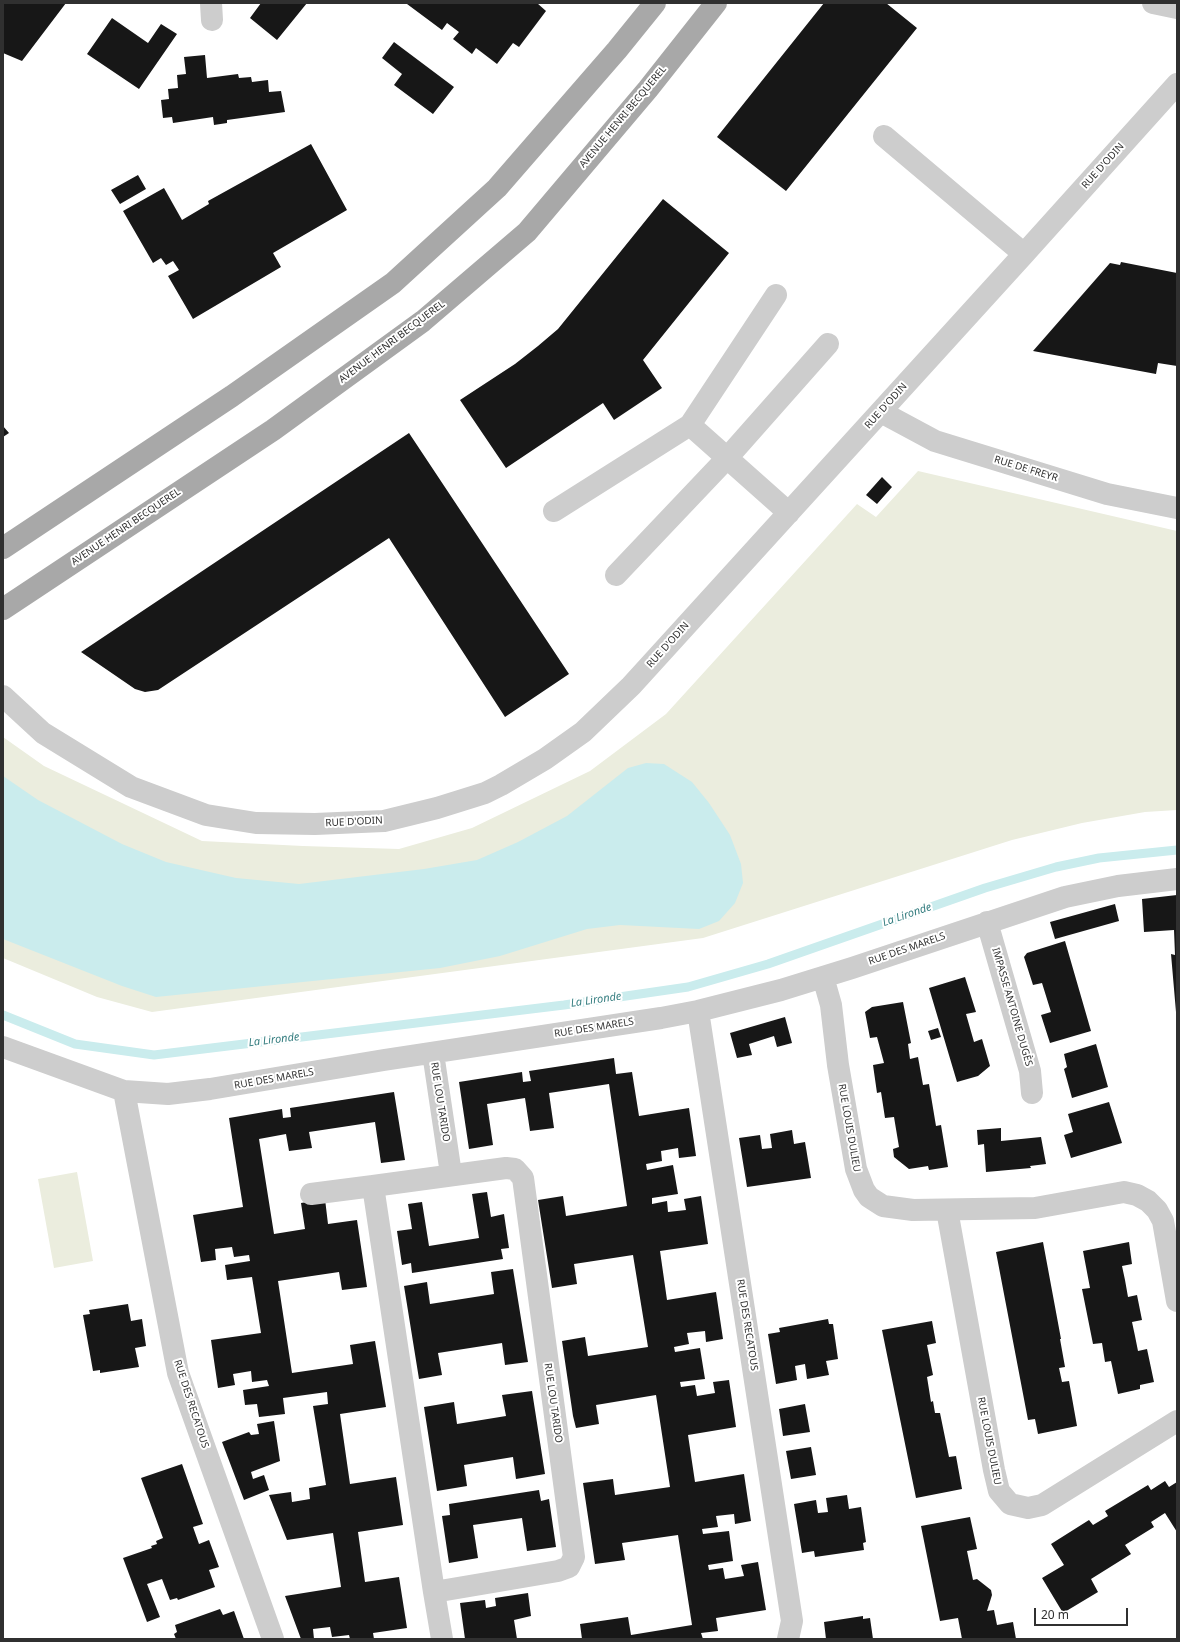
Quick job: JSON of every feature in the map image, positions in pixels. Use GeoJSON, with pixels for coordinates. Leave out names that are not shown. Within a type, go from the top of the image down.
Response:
{"type":"FeatureCollection","features":[{"type":"Feature","properties":{"kind":"main road"},"geometry":{"type":"LineString","coordinates":[[3,548],[232,396],[393,283],[496,188],[617,50],[655,3]]}},
{"type":"Feature","properties":{"kind":"main road","name":"AVENUE HENRI BECQUEREL"},"geometry":{"type":"LineString","coordinates":[[3,609],[273,430],[435,311],[527,232],[648,89],[716,3]]}},
{"type":"Feature","properties":{"kind":"street"},"geometry":{"type":"LineString","coordinates":[[1154,3],[1177,8]]}},
{"type":"Feature","properties":{"kind":"street","name":"RUE D'ODIN"},"geometry":{"type":"LineString","coordinates":[[3,696],[43,733],[131,787],[206,815],[256,823],[315,824],[384,821],[437,808],[485,793],[545,759],[583,732],[631,686],[1177,84]]}},
{"type":"Feature","properties":{"kind":"street"},"geometry":{"type":"LineString","coordinates":[[884,136],[1024,254]]}},
{"type":"Feature","properties":{"kind":"street"},"geometry":{"type":"LineString","coordinates":[[554,511],[690,425],[776,295]]}},
{"type":"Feature","properties":{"kind":"street"},"geometry":{"type":"LineString","coordinates":[[616,575],[728,457],[828,344]]}},
{"type":"Feature","properties":{"kind":"street","name":"RUE DE FREYR"},"geometry":{"type":"LineString","coordinates":[[881,412],[935,441],[1107,494],[1177,508]]}},
{"type":"Feature","properties":{"kind":"street"},"geometry":{"type":"LineString","coordinates":[[690,425],[728,457],[789,513]]}},
{"type":"Feature","properties":{"kind":"street","name":"RUE DES MARELS"},"geometry":{"type":"LineString","coordinates":[[3,1047],[124,1091],[168,1094],[210,1089],[698,1011],[781,990],[823,977],[1065,897],[1118,886],[1177,879]]}},
{"type":"Feature","properties":{"kind":"street","name":"IMPASSE ANTOINE DUGÈS"},"geometry":{"type":"LineString","coordinates":[[987,922],[1030,1072],[1032,1093]]}},
{"type":"Feature","properties":{"kind":"street","name":"RUE LOUIS DULIEU"},"geometry":{"type":"LineString","coordinates":[[823,977],[830,1005],[838,1065],[856,1169],[864,1190],[876,1202],[890,1207],[913,1210],[1035,1208],[1124,1192],[1137,1195],[1148,1201],[1157,1210],[1163,1221],[1177,1301]]}},
{"type":"Feature","properties":{"kind":"street","name":"RUE DES RECATOUS"},"geometry":{"type":"LineString","coordinates":[[698,1011],[792,1621],[788,1639]]}},
{"type":"Feature","properties":{"kind":"street","name":"RUE LOU TARIDO"},"geometry":{"type":"LineString","coordinates":[[433,1053],[451,1174]]}},
{"type":"Feature","properties":{"kind":"street","name":"RUE DES RECATOUS"},"geometry":{"type":"LineString","coordinates":[[124,1091],[178,1373],[273,1639]]}},
{"type":"Feature","properties":{"kind":"street","name":"RUE LOU TARIDO"},"geometry":{"type":"LineString","coordinates":[[311,1194],[451,1174],[506,1168],[515,1169],[522,1178],[574,1557],[569,1567],[558,1571],[434,1592]]}},
{"type":"Feature","properties":{"kind":"street"},"geometry":{"type":"LineString","coordinates":[[373,1186],[442,1639]]}},
{"type":"Feature","properties":{"kind":"street","name":"RUE LOUIS DULIEU"},"geometry":{"type":"LineString","coordinates":[[947,1210],[996,1477],[999,1491],[1010,1504],[1028,1508],[1042,1505],[1177,1421]]}},
{"type":"Feature","properties":{"kind":"shaded area"},"geometry":{"type":"Polygon","coordinates":[[[918,471],[1177,531],[1177,810],[1145,812],[1082,823],[1012,840],[703,938],[152,1012],[97,997],[3,958],[3,737],[44,766],[202,841],[399,849],[472,828],[590,771],[666,714],[857,504],[876,517],[918,471]]]}},
{"type":"Feature","properties":{"kind":"shaded area"},"geometry":{"type":"Polygon","coordinates":[[[77,1172],[93,1261],[54,1268],[38,1179],[77,1172]]]}},
{"type":"Feature","properties":{"kind":"water"},"geometry":{"type":"Polygon","coordinates":[[[646,763],[664,764],[692,782],[709,803],[730,835],[741,864],[743,883],[735,903],[719,921],[699,929],[620,925],[587,929],[500,956],[440,968],[156,997],[122,986],[3,939],[3,776],[38,800],[122,844],[166,862],[236,878],[299,884],[424,869],[477,860],[518,842],[567,816],[628,768],[646,763]]]}},
{"type":"Feature","properties":{"kind":"building"},"geometry":{"type":"Polygon","coordinates":[[[3,3],[66,3],[22,61],[3,53],[3,3]]]}},
{"type":"Feature","properties":{"kind":"building"},"geometry":{"type":"Polygon","coordinates":[[[261,3],[307,3],[277,40],[250,18],[261,3]]]}},
{"type":"Feature","properties":{"kind":"building"},"geometry":{"type":"Polygon","coordinates":[[[537,3],[546,11],[519,47],[513,43],[497,64],[476,48],[472,54],[453,39],[459,32],[447,23],[442,30],[407,4],[537,3]]]}},
{"type":"Feature","properties":{"kind":"building"},"geometry":{"type":"Polygon","coordinates":[[[824,3],[886,3],[917,28],[786,191],[717,137],[824,3]]]}},
{"type":"Feature","properties":{"kind":"building"},"geometry":{"type":"Polygon","coordinates":[[[112,18],[148,43],[161,24],[177,34],[139,89],[87,54],[112,18]]]}},
{"type":"Feature","properties":{"kind":"building"},"geometry":{"type":"Polygon","coordinates":[[[394,42],[454,87],[433,114],[394,85],[402,74],[382,58],[394,42]]]}},
{"type":"Feature","properties":{"kind":"building"},"geometry":{"type":"Polygon","coordinates":[[[205,55],[207,78],[238,74],[239,78],[251,77],[252,82],[268,80],[269,92],[281,91],[285,112],[227,120],[227,123],[214,125],[213,117],[173,123],[172,117],[163,118],[161,100],[169,99],[168,89],[178,88],[177,75],[186,74],[184,57],[205,55]]]}},
{"type":"Feature","properties":{"kind":"building"},"geometry":{"type":"Polygon","coordinates":[[[311,144],[347,210],[273,253],[281,267],[193,319],[168,276],[179,270],[173,261],[166,265],[161,258],[153,263],[123,211],[164,188],[182,220],[209,204],[208,201],[311,144]]]}},
{"type":"Feature","properties":{"kind":"building"},"geometry":{"type":"Polygon","coordinates":[[[138,175],[146,189],[120,204],[111,190],[138,175]]]}},
{"type":"Feature","properties":{"kind":"building"},"geometry":{"type":"Polygon","coordinates":[[[663,199],[729,253],[643,360],[662,388],[614,420],[603,403],[506,468],[460,400],[515,364],[558,329],[663,199]]]}},
{"type":"Feature","properties":{"kind":"building"},"geometry":{"type":"Polygon","coordinates":[[[1121,262],[1177,273],[1177,366],[1158,363],[1156,374],[1033,351],[1110,263],[1120,265],[1121,262]]]}},
{"type":"Feature","properties":{"kind":"building"},"geometry":{"type":"Polygon","coordinates":[[[3,426],[9,433],[3,437],[3,426]]]}},
{"type":"Feature","properties":{"kind":"building"},"geometry":{"type":"Polygon","coordinates":[[[409,433],[569,674],[505,717],[389,538],[158,690],[145,692],[135,689],[81,652],[409,433]]]}},
{"type":"Feature","properties":{"kind":"building"},"geometry":{"type":"Polygon","coordinates":[[[882,477],[892,487],[877,504],[866,495],[882,477]]]}},
{"type":"Feature","properties":{"kind":"building"},"geometry":{"type":"Polygon","coordinates":[[[1177,895],[1176,1012],[1171,954],[1175,955],[1174,930],[1144,932],[1142,899],[1177,895]]]}},
{"type":"Feature","properties":{"kind":"building"},"geometry":{"type":"Polygon","coordinates":[[[1115,904],[1119,921],[1055,939],[1050,922],[1115,904]]]}},
{"type":"Feature","properties":{"kind":"building"},"geometry":{"type":"Polygon","coordinates":[[[1065,941],[1091,1031],[1050,1043],[1041,1015],[1051,1012],[1042,983],[1033,985],[1024,957],[1027,953],[1065,941]]]}},
{"type":"Feature","properties":{"kind":"building"},"geometry":{"type":"Polygon","coordinates":[[[965,977],[976,1012],[966,1014],[974,1042],[982,1039],[990,1066],[978,1076],[957,1082],[929,988],[965,977]]]}},
{"type":"Feature","properties":{"kind":"building"},"geometry":{"type":"Polygon","coordinates":[[[903,1002],[911,1043],[908,1044],[910,1059],[918,1057],[923,1085],[929,1084],[936,1126],[941,1125],[948,1167],[929,1170],[928,1166],[909,1169],[894,1157],[893,1149],[899,1147],[894,1117],[885,1118],[881,1092],[877,1093],[873,1065],[884,1063],[877,1037],[870,1038],[865,1012],[872,1007],[903,1002]]]}},
{"type":"Feature","properties":{"kind":"building"},"geometry":{"type":"Polygon","coordinates":[[[785,1017],[792,1043],[777,1047],[774,1036],[749,1044],[752,1055],[737,1058],[730,1033],[785,1017]]]}},
{"type":"Feature","properties":{"kind":"building"},"geometry":{"type":"Polygon","coordinates":[[[938,1028],[941,1037],[931,1040],[928,1031],[938,1028]]]}},
{"type":"Feature","properties":{"kind":"building"},"geometry":{"type":"Polygon","coordinates":[[[1096,1044],[1108,1087],[1072,1098],[1064,1069],[1067,1067],[1064,1054],[1096,1044]]]}},
{"type":"Feature","properties":{"kind":"building"},"geometry":{"type":"Polygon","coordinates":[[[614,1058],[616,1074],[632,1072],[639,1116],[689,1108],[696,1156],[679,1158],[678,1148],[661,1151],[662,1161],[646,1164],[647,1170],[673,1165],[678,1194],[652,1198],[652,1204],[667,1201],[668,1212],[686,1210],[684,1199],[701,1196],[708,1244],[660,1251],[667,1300],[716,1292],[723,1339],[706,1342],[705,1331],[687,1333],[689,1344],[674,1347],[675,1352],[700,1348],[705,1379],[680,1382],[681,1387],[695,1385],[697,1396],[715,1393],[713,1382],[729,1380],[736,1427],[688,1435],[695,1482],[744,1474],[751,1521],[735,1524],[734,1514],[716,1516],[718,1527],[702,1529],[703,1534],[729,1531],[733,1561],[708,1565],[709,1570],[723,1568],[725,1579],[744,1576],[741,1565],[758,1562],[766,1610],[716,1618],[718,1631],[701,1633],[703,1639],[582,1639],[580,1624],[628,1617],[631,1635],[692,1625],[678,1535],[622,1543],[625,1560],[595,1564],[583,1483],[613,1479],[615,1495],[670,1487],[656,1395],[596,1405],[599,1424],[576,1428],[573,1416],[562,1341],[585,1337],[588,1356],[648,1347],[633,1255],[574,1264],[577,1284],[552,1288],[538,1200],[563,1196],[566,1216],[627,1206],[609,1084],[549,1093],[554,1128],[530,1131],[525,1098],[487,1104],[493,1145],[469,1149],[459,1082],[522,1072],[523,1082],[531,1081],[529,1071],[614,1058]]]}},
{"type":"Feature","properties":{"kind":"building"},"geometry":{"type":"Polygon","coordinates":[[[394,1092],[405,1160],[381,1163],[375,1122],[309,1132],[312,1148],[289,1151],[286,1134],[259,1139],[274,1234],[305,1229],[301,1203],[325,1199],[328,1224],[357,1220],[367,1287],[342,1290],[339,1272],[278,1281],[292,1373],[353,1364],[350,1345],[375,1341],[386,1407],[340,1414],[350,1484],[396,1477],[403,1525],[358,1532],[365,1582],[399,1577],[407,1628],[373,1633],[374,1639],[350,1639],[349,1635],[332,1637],[330,1627],[313,1629],[314,1639],[301,1639],[285,1596],[341,1587],[333,1533],[287,1540],[269,1495],[291,1492],[292,1502],[310,1499],[309,1488],[326,1485],[313,1406],[328,1404],[327,1392],[283,1398],[285,1414],[259,1417],[257,1404],[245,1405],[243,1390],[269,1386],[267,1380],[252,1382],[251,1371],[233,1374],[235,1385],[218,1388],[211,1340],[261,1333],[252,1277],[227,1280],[225,1265],[250,1261],[249,1255],[234,1257],[232,1247],[215,1249],[216,1260],[201,1262],[193,1215],[243,1207],[229,1118],[282,1109],[283,1118],[291,1117],[290,1108],[394,1092]]]}},
{"type":"Feature","properties":{"kind":"building"},"geometry":{"type":"Polygon","coordinates":[[[1109,1102],[1122,1143],[1071,1158],[1064,1135],[1073,1132],[1068,1114],[1109,1102]]]}},
{"type":"Feature","properties":{"kind":"building"},"geometry":{"type":"Polygon","coordinates":[[[1001,1128],[1001,1141],[1041,1137],[1046,1164],[1030,1166],[1031,1168],[986,1172],[984,1144],[978,1145],[977,1130],[1001,1128]]]}},
{"type":"Feature","properties":{"kind":"building"},"geometry":{"type":"Polygon","coordinates":[[[792,1130],[794,1144],[805,1142],[811,1178],[747,1187],[739,1138],[760,1135],[762,1149],[772,1148],[770,1134],[792,1130]]]}},
{"type":"Feature","properties":{"kind":"building"},"geometry":{"type":"Polygon","coordinates":[[[487,1192],[491,1217],[504,1214],[509,1248],[501,1249],[503,1259],[412,1273],[411,1263],[402,1265],[397,1231],[412,1229],[408,1204],[422,1202],[429,1246],[479,1238],[472,1194],[487,1192]]]}},
{"type":"Feature","properties":{"kind":"building"},"geometry":{"type":"Polygon","coordinates":[[[1043,1242],[1065,1367],[1059,1368],[1062,1382],[1069,1381],[1077,1426],[1038,1434],[1035,1419],[1028,1420],[996,1252],[1043,1242]]]}},
{"type":"Feature","properties":{"kind":"building"},"geometry":{"type":"Polygon","coordinates":[[[1129,1242],[1132,1264],[1122,1266],[1128,1297],[1137,1295],[1142,1320],[1132,1322],[1138,1351],[1147,1349],[1154,1382],[1140,1385],[1140,1389],[1118,1394],[1111,1361],[1105,1362],[1102,1343],[1093,1344],[1082,1289],[1090,1288],[1083,1251],[1129,1242]]]}},
{"type":"Feature","properties":{"kind":"building"},"geometry":{"type":"Polygon","coordinates":[[[513,1269],[528,1362],[505,1365],[502,1343],[438,1353],[442,1375],[419,1379],[404,1286],[427,1282],[430,1304],[494,1294],[491,1272],[513,1269]]]}},
{"type":"Feature","properties":{"kind":"building"},"geometry":{"type":"Polygon","coordinates":[[[128,1304],[131,1321],[142,1319],[146,1346],[135,1348],[139,1367],[100,1373],[100,1370],[93,1371],[83,1315],[90,1314],[89,1310],[128,1304]]]}},
{"type":"Feature","properties":{"kind":"building"},"geometry":{"type":"Polygon","coordinates":[[[828,1319],[829,1324],[833,1324],[838,1359],[826,1361],[829,1375],[807,1379],[805,1364],[795,1366],[797,1380],[776,1384],[768,1334],[780,1332],[779,1328],[828,1319]]]}},
{"type":"Feature","properties":{"kind":"building"},"geometry":{"type":"Polygon","coordinates":[[[932,1321],[936,1343],[927,1345],[933,1375],[927,1377],[931,1402],[933,1401],[935,1413],[940,1413],[949,1457],[956,1456],[962,1489],[916,1498],[882,1330],[932,1321]]]}},
{"type":"Feature","properties":{"kind":"building"},"geometry":{"type":"Polygon","coordinates":[[[532,1391],[545,1474],[516,1479],[513,1457],[464,1465],[467,1486],[437,1491],[424,1407],[454,1402],[457,1424],[506,1416],[502,1395],[532,1391]]]}},
{"type":"Feature","properties":{"kind":"building"},"geometry":{"type":"Polygon","coordinates":[[[805,1404],[810,1432],[783,1436],[779,1409],[805,1404]]]}},
{"type":"Feature","properties":{"kind":"building"},"geometry":{"type":"Polygon","coordinates":[[[274,1421],[280,1461],[251,1472],[253,1479],[264,1475],[269,1490],[244,1500],[222,1442],[249,1432],[251,1435],[259,1434],[257,1424],[274,1421]]]}},
{"type":"Feature","properties":{"kind":"building"},"geometry":{"type":"Polygon","coordinates":[[[811,1447],[816,1475],[791,1479],[786,1451],[811,1447]]]}},
{"type":"Feature","properties":{"kind":"building"},"geometry":{"type":"Polygon","coordinates":[[[182,1464],[203,1524],[193,1527],[199,1544],[209,1540],[219,1567],[209,1570],[215,1587],[178,1600],[177,1598],[170,1600],[162,1579],[147,1584],[160,1617],[147,1622],[123,1558],[152,1548],[151,1546],[157,1544],[156,1541],[163,1538],[141,1478],[182,1464]]]}},
{"type":"Feature","properties":{"kind":"building"},"geometry":{"type":"Polygon","coordinates":[[[1165,1481],[1169,1487],[1177,1482],[1177,1532],[1165,1513],[1151,1522],[1154,1527],[1125,1545],[1131,1554],[1091,1579],[1098,1592],[1063,1613],[1042,1578],[1064,1565],[1051,1544],[1089,1520],[1093,1525],[1108,1516],[1105,1511],[1148,1485],[1151,1490],[1165,1481]]]}},
{"type":"Feature","properties":{"kind":"building"},"geometry":{"type":"Polygon","coordinates":[[[539,1490],[541,1501],[549,1499],[556,1547],[527,1551],[522,1518],[473,1525],[478,1558],[449,1563],[442,1516],[450,1515],[449,1504],[539,1490]]]}},
{"type":"Feature","properties":{"kind":"building"},"geometry":{"type":"Polygon","coordinates":[[[847,1495],[849,1509],[861,1507],[866,1542],[863,1543],[864,1550],[815,1557],[814,1551],[802,1553],[794,1504],[816,1500],[818,1513],[828,1512],[826,1498],[847,1495]]]}},
{"type":"Feature","properties":{"kind":"building"},"geometry":{"type":"Polygon","coordinates":[[[970,1517],[977,1549],[967,1551],[973,1580],[977,1579],[991,1590],[992,1595],[987,1611],[994,1610],[997,1625],[1013,1622],[1016,1639],[962,1639],[958,1618],[940,1621],[921,1526],[970,1517]]]}},
{"type":"Feature","properties":{"kind":"building"},"geometry":{"type":"Polygon","coordinates":[[[528,1593],[531,1616],[514,1620],[517,1639],[465,1639],[460,1603],[485,1600],[486,1608],[496,1606],[495,1598],[528,1593]]]}},
{"type":"Feature","properties":{"kind":"building"},"geometry":{"type":"Polygon","coordinates":[[[220,1609],[223,1615],[234,1611],[244,1639],[176,1639],[174,1634],[177,1632],[175,1625],[220,1609]]]}},
{"type":"Feature","properties":{"kind":"building"},"geometry":{"type":"Polygon","coordinates":[[[863,1616],[863,1619],[870,1618],[873,1639],[826,1639],[824,1622],[863,1616]]]}},
{"type":"Feature","properties":{"kind":"waterway","name":"La Lironde"},"geometry":{"type":"LineString","coordinates":[[3,1015],[75,1044],[154,1055],[564,1005],[688,987],[768,964],[985,888],[1056,867],[1099,858],[1177,850]]}}]}
